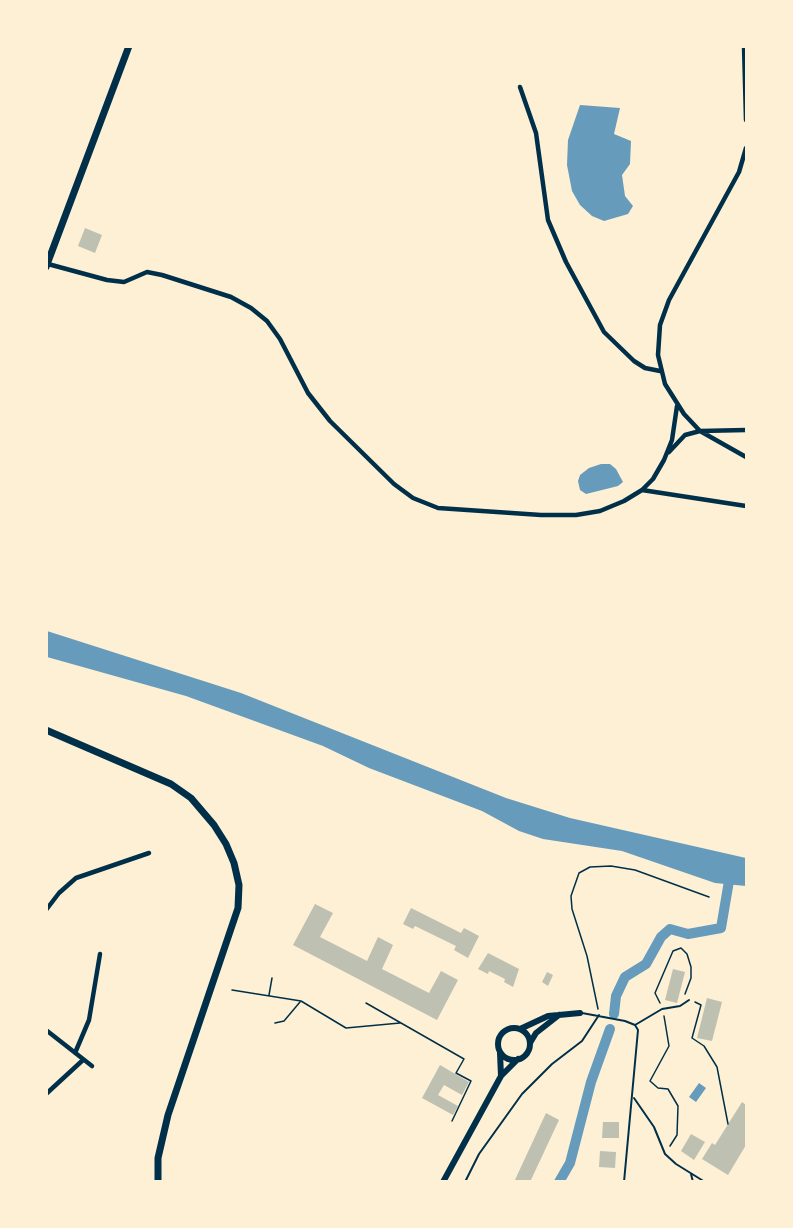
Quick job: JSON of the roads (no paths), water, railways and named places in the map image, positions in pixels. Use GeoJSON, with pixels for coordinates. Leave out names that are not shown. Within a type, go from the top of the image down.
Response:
{"type":"FeatureCollection","features":[{"type":"Feature","properties":{"kind":"main road"},"geometry":{"type":"LineString","coordinates":[[47,265],[129,46]]}},
{"type":"Feature","properties":{"kind":"main road"},"geometry":{"type":"LineString","coordinates":[[46,730],[171,784],[191,798],[214,825],[234,863],[239,885],[238,908],[168,1115],[159,1158],[158,1182]]}},
{"type":"Feature","properties":{"kind":"street"},"geometry":{"type":"LineString","coordinates":[[744,46],[747,120]]}},
{"type":"Feature","properties":{"kind":"street"},"geometry":{"type":"LineString","coordinates":[[520,87],[536,133],[548,220],[566,262],[604,332],[634,361],[645,368],[660,371]]}},
{"type":"Feature","properties":{"kind":"street"},"geometry":{"type":"LineString","coordinates":[[747,148],[739,172],[669,300],[660,325],[658,355],[660,371],[677,406],[700,431],[747,457]]}},
{"type":"Feature","properties":{"kind":"street"},"geometry":{"type":"LineString","coordinates":[[47,265],[124,282],[147,272],[162,275],[231,297],[251,308],[267,321],[280,339],[308,393],[330,422],[394,484],[413,498],[438,508],[541,515],[576,515],[600,511],[642,490],[653,479],[672,440],[677,406]]}},
{"type":"Feature","properties":{"kind":"street"},"geometry":{"type":"LineString","coordinates":[[664,460],[685,435],[700,431],[747,430]]}},
{"type":"Feature","properties":{"kind":"street"},"geometry":{"type":"LineString","coordinates":[[642,490],[747,506]]}},
{"type":"Feature","properties":{"kind":"street"},"geometry":{"type":"LineString","coordinates":[[46,910],[58,892],[76,878],[149,853]]}},
{"type":"Feature","properties":{"kind":"street"},"geometry":{"type":"LineString","coordinates":[[75,1053],[89,1020],[100,954]]}},
{"type":"Feature","properties":{"kind":"street"},"geometry":{"type":"LineString","coordinates":[[520,1029],[548,1016],[564,1012],[580,1013]]}},
{"type":"Feature","properties":{"kind":"street"},"geometry":{"type":"LineString","coordinates":[[443,1182],[501,1076],[527,1053],[530,1043],[543,1027],[564,1012]]}},
{"type":"Feature","properties":{"kind":"street"},"geometry":{"type":"LineString","coordinates":[[501,1076],[498,1041],[503,1032],[513,1028],[520,1029],[526,1034],[530,1043]]}},
{"type":"Feature","properties":{"kind":"street"},"geometry":{"type":"LineString","coordinates":[[46,1030],[92,1066]]}},
{"type":"Feature","properties":{"kind":"street"},"geometry":{"type":"LineString","coordinates":[[500,1052],[508,1059],[518,1059]]}},
{"type":"Feature","properties":{"kind":"street"},"geometry":{"type":"LineString","coordinates":[[46,1094],[84,1060]]}},
{"type":"Feature","properties":{"kind":"lane"},"geometry":{"type":"LineString","coordinates":[[580,1013],[599,1015],[635,1025],[662,1009],[680,1006],[689,1000]]}},
{"type":"Feature","properties":{"kind":"lane"},"geometry":{"type":"LineString","coordinates":[[465,1182],[479,1154],[522,1094],[552,1064],[582,1041],[599,1015]]}},
{"type":"Feature","properties":{"kind":"lane"},"geometry":{"type":"LineString","coordinates":[[624,1182],[639,1041],[635,1025]]}},
{"type":"Feature","properties":{"kind":"lane"},"geometry":{"type":"LineString","coordinates":[[634,1098],[654,1126],[665,1154],[705,1182]]}},
{"type":"Feature","properties":{"kind":"lane"},"geometry":{"type":"LineString","coordinates":[[691,1174],[693,1182]]}},
{"type":"Feature","properties":{"kind":"water"},"geometry":{"type":"Polygon","coordinates":[[[580,105],[620,108],[614,134],[631,141],[630,164],[622,175],[625,196],[633,206],[628,214],[604,221],[592,216],[580,205],[572,191],[567,165],[568,140],[580,105]]]}},
{"type":"Feature","properties":{"kind":"water"},"geometry":{"type":"Polygon","coordinates":[[[610,464],[616,469],[623,482],[618,486],[586,494],[580,490],[578,481],[580,475],[589,468],[610,464]]]}},
{"type":"Feature","properties":{"kind":"water"},"geometry":{"type":"Polygon","coordinates":[[[47,631],[241,693],[506,798],[570,818],[746,858],[746,886],[715,883],[622,851],[543,839],[519,831],[482,811],[369,768],[323,746],[186,696],[47,657],[47,631]]]}},
{"type":"Feature","properties":{"kind":"water"},"geometry":{"type":"Polygon","coordinates":[[[699,1083],[706,1088],[696,1102],[689,1097],[699,1083]]]}},
{"type":"Feature","properties":{"kind":"waterway"},"geometry":{"type":"LineString","coordinates":[[614,1014],[616,996],[625,977],[646,964],[661,937],[670,929],[688,934],[721,928],[729,881],[735,874]]}},
{"type":"Feature","properties":{"kind":"waterway"},"geometry":{"type":"LineString","coordinates":[[559,1182],[570,1163],[591,1082],[610,1029]]}}]}
